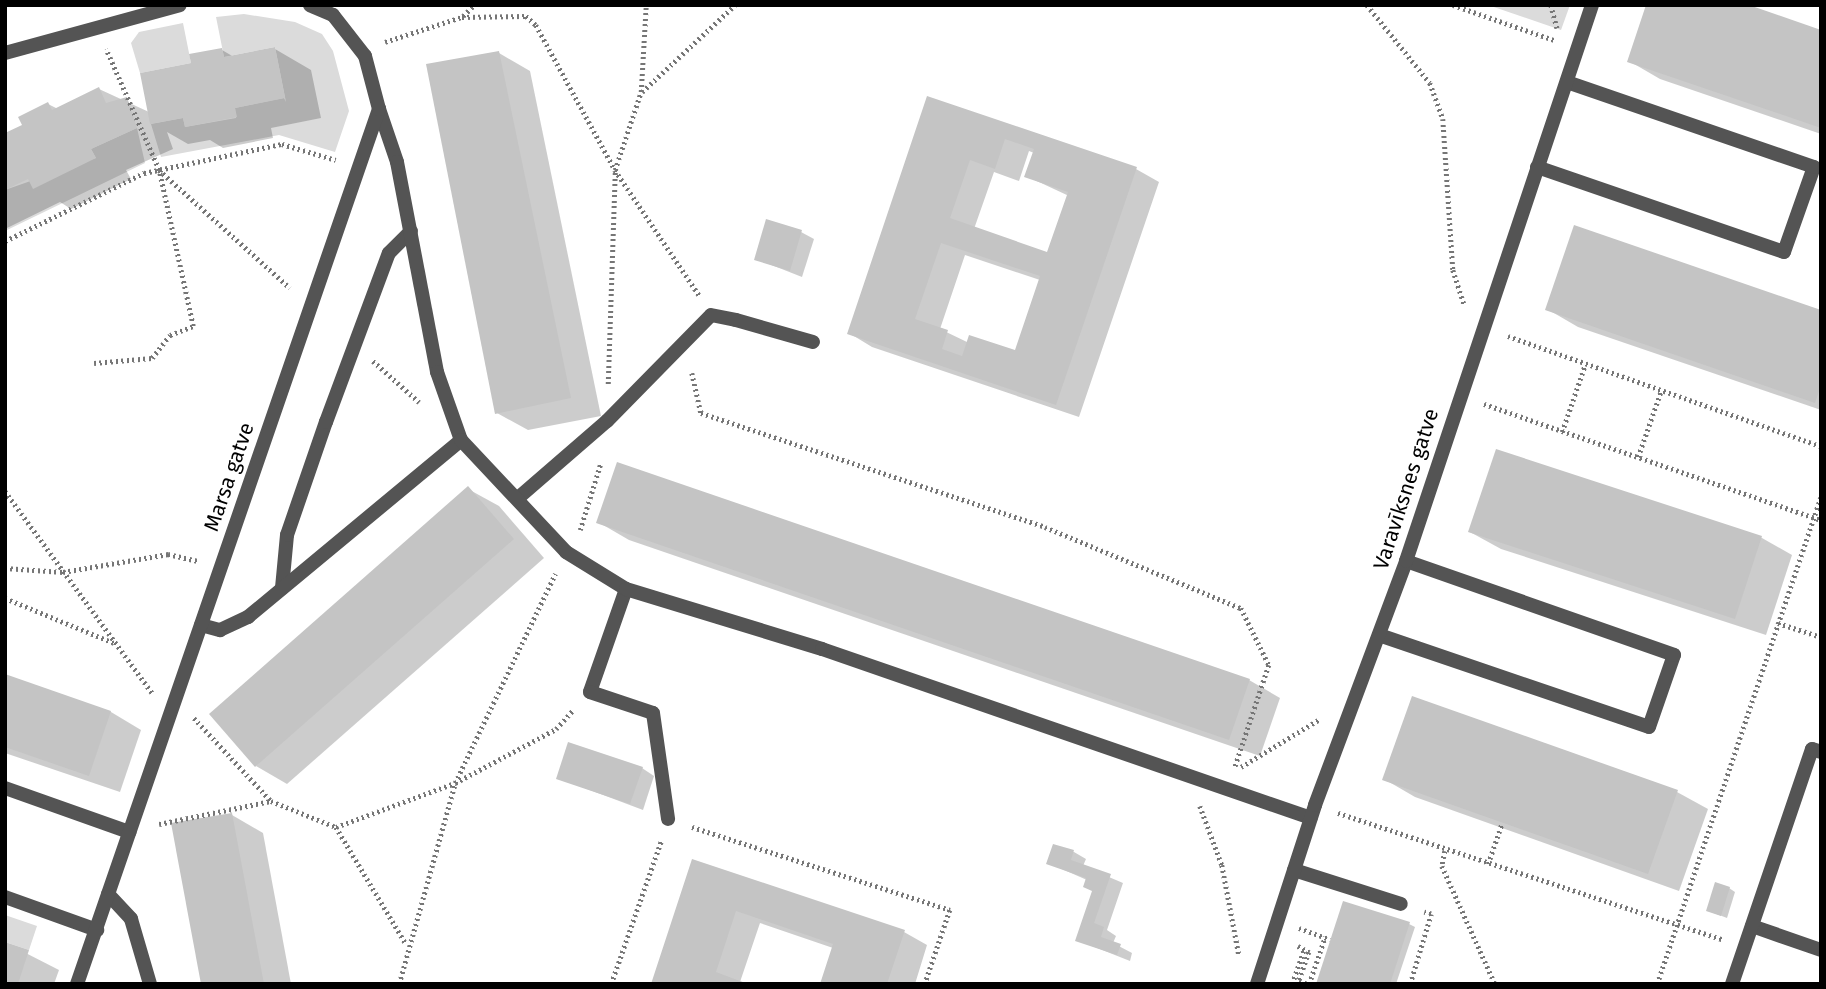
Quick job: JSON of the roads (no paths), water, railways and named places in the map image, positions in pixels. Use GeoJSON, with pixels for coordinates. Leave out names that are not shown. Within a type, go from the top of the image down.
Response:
{"type":"FeatureCollection","features":[{"type":"Feature","properties":{"kind":"street"},"geometry":{"type":"LineString","coordinates":[[5,53],[96,25],[180,5]]}},
{"type":"Feature","properties":{"kind":"street"},"geometry":{"type":"LineString","coordinates":[[310,5],[333,15],[365,56],[397,162],[437,372],[461,440],[566,552],[626,589],[821,649],[1194,776],[1313,812]]}},
{"type":"Feature","properties":{"kind":"street","name":"Varavīksnes gatve"},"geometry":{"type":"LineString","coordinates":[[1257,984],[1313,812],[1406,561],[1482,326],[1592,5]]}},
{"type":"Feature","properties":{"kind":"street"},"geometry":{"type":"LineString","coordinates":[[1537,167],[1784,252],[1814,167],[1567,82]]}},
{"type":"Feature","properties":{"kind":"street","name":"Marsa gatve"},"geometry":{"type":"LineString","coordinates":[[77,984],[379,108]]}},
{"type":"Feature","properties":{"kind":"street"},"geometry":{"type":"LineString","coordinates":[[282,588],[287,535],[326,422],[389,253],[411,231]]}},
{"type":"Feature","properties":{"kind":"street"},"geometry":{"type":"LineString","coordinates":[[517,498],[607,421],[710,315],[813,342]]}},
{"type":"Feature","properties":{"kind":"street"},"geometry":{"type":"LineString","coordinates":[[201,625],[220,630],[248,617],[461,440]]}},
{"type":"Feature","properties":{"kind":"street"},"geometry":{"type":"LineString","coordinates":[[1378,635],[1649,727],[1674,655],[1406,561]]}},
{"type":"Feature","properties":{"kind":"street"},"geometry":{"type":"LineString","coordinates":[[626,589],[590,692],[653,713],[668,819]]}},
{"type":"Feature","properties":{"kind":"street"},"geometry":{"type":"LineString","coordinates":[[1732,984],[1812,749],[1821,752]]}},
{"type":"Feature","properties":{"kind":"street"},"geometry":{"type":"LineString","coordinates":[[5,788],[129,832]]}},
{"type":"Feature","properties":{"kind":"street"},"geometry":{"type":"LineString","coordinates":[[1294,870],[1401,904]]}},
{"type":"Feature","properties":{"kind":"street"},"geometry":{"type":"LineString","coordinates":[[108,894],[131,919],[150,984]]}},
{"type":"Feature","properties":{"kind":"street"},"geometry":{"type":"LineString","coordinates":[[5,897],[97,930]]}},
{"type":"Feature","properties":{"kind":"street"},"geometry":{"type":"LineString","coordinates":[[1752,926],[1821,950]]}}]}
